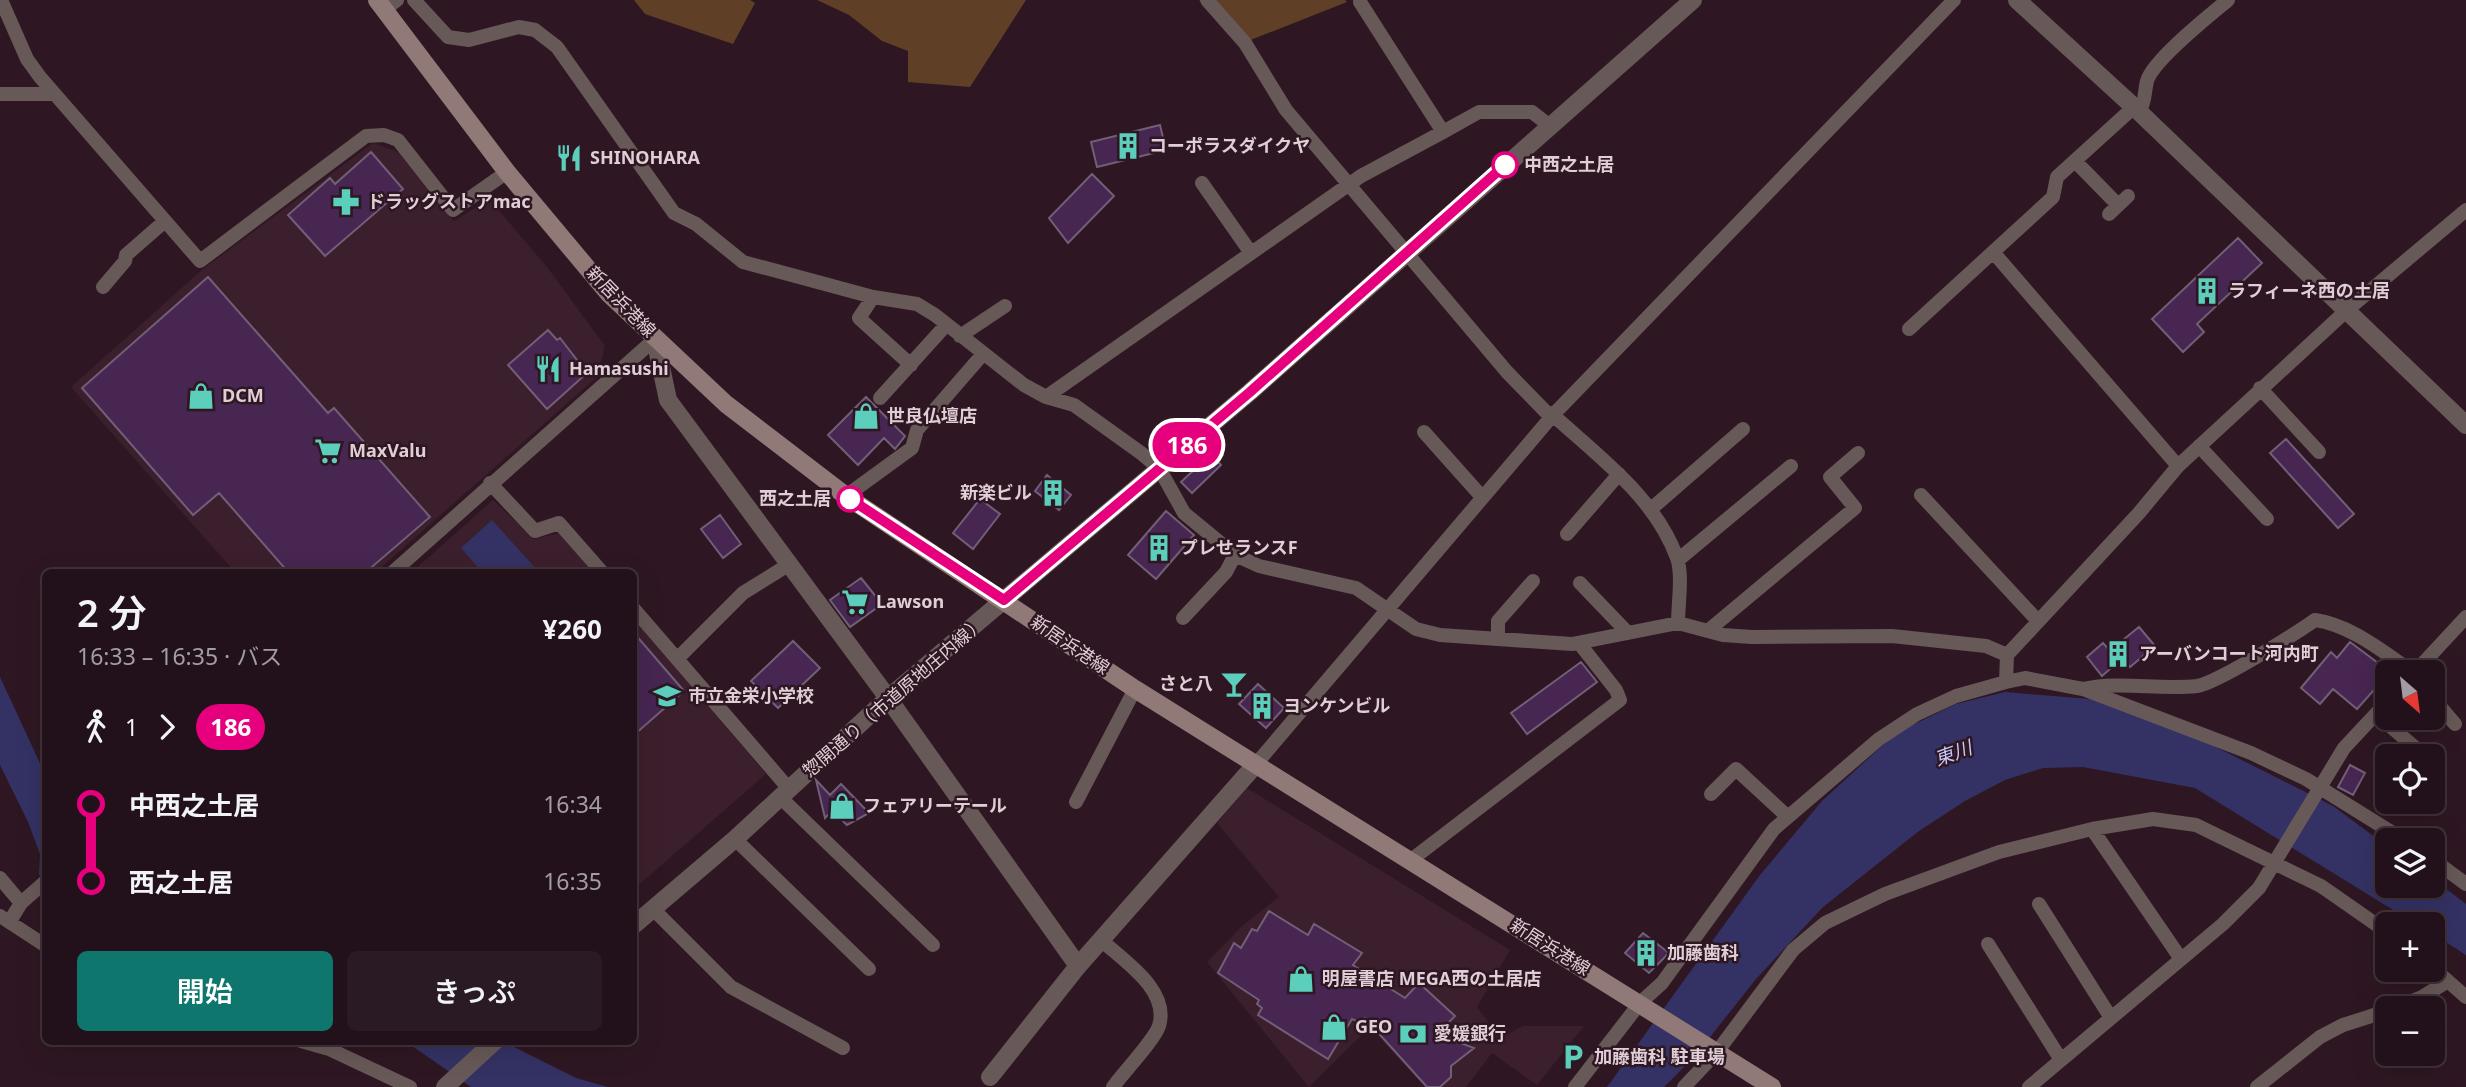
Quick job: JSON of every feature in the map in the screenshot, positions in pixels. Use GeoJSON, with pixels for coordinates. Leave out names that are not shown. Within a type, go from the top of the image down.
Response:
{"type":"FeatureCollection","features":[{"type":"Feature","properties":{"kind":"main road","name":"新居浜港線"},"geometry":{"type":"LineString","coordinates":[[386,3],[507,172],[609,294],[726,404],[846,496],[1135,689],[1772,1087]]}},
{"type":"Feature","properties":{"kind":"street"},"geometry":{"type":"LineString","coordinates":[[1,0],[27,59],[54,94],[200,261],[366,136],[383,135],[398,140],[453,209],[507,172]]}},
{"type":"Feature","properties":{"kind":"street"},"geometry":{"type":"LineString","coordinates":[[414,0],[448,37],[468,40],[519,27],[535,30],[557,47],[674,213],[696,224],[743,262],[873,297],[917,304],[1024,385],[1046,397],[1074,405],[1159,468],[1184,513],[1235,555],[1259,566],[1356,588],[1384,610],[1416,629],[1440,635],[1579,643],[1678,623],[1710,629],[1723,635],[1752,637],[1892,636],[1986,646],[2007,655]]}},
{"type":"Feature","properties":{"kind":"street"},"geometry":{"type":"LineString","coordinates":[[1207,0],[1245,43],[1286,110],[1507,372],[1545,411],[1553,415],[1619,474],[1651,509],[1678,560],[1678,623]]}},
{"type":"Feature","properties":{"kind":"street","name":"惣開通り（市道原地庄内線）"},"geometry":{"type":"LineString","coordinates":[[637,922],[735,839],[888,698],[1159,468],[1693,0]]}},
{"type":"Feature","properties":{"kind":"street"},"geometry":{"type":"LineString","coordinates":[[989,1082],[1078,966],[1256,764],[1384,610],[1553,415],[1954,0]]}},
{"type":"Feature","properties":{"kind":"street"},"geometry":{"type":"LineString","coordinates":[[2017,0],[2137,110],[2466,425]]}},
{"type":"Feature","properties":{"kind":"street"},"geometry":{"type":"LineString","coordinates":[[1909,329],[2053,197],[2057,177],[2137,110],[2146,100],[2147,80],[2192,30],[2228,0]]}},
{"type":"Feature","properties":{"kind":"street"},"geometry":{"type":"LineString","coordinates":[[1360,2],[1443,132]]}},
{"type":"Feature","properties":{"kind":"street"},"geometry":{"type":"LineString","coordinates":[[0,98],[54,94]]}},
{"type":"Feature","properties":{"kind":"street"},"geometry":{"type":"LineString","coordinates":[[1046,397],[1349,187],[1361,176],[1479,112],[1532,112],[1550,125]]}},
{"type":"Feature","properties":{"kind":"street"},"geometry":{"type":"LineString","coordinates":[[2075,161],[2118,205]]}},
{"type":"Feature","properties":{"kind":"street"},"geometry":{"type":"LineString","coordinates":[[1202,183],[1251,253]]}},
{"type":"Feature","properties":{"kind":"street"},"geometry":{"type":"LineString","coordinates":[[2006,682],[2007,655],[2139,513],[2178,466],[2346,311],[2466,210]]}},
{"type":"Feature","properties":{"kind":"street"},"geometry":{"type":"LineString","coordinates":[[103,287],[125,261],[126,255],[165,221]]}},
{"type":"Feature","properties":{"kind":"street"},"geometry":{"type":"LineString","coordinates":[[1993,252],[2178,466]]}},
{"type":"Feature","properties":{"kind":"street"},"geometry":{"type":"LineString","coordinates":[[873,297],[859,318],[911,365]]}},
{"type":"Feature","properties":{"kind":"street"},"geometry":{"type":"LineString","coordinates":[[960,336],[1005,306]]}},
{"type":"Feature","properties":{"kind":"street"},"geometry":{"type":"LineString","coordinates":[[880,398],[947,325]]}},
{"type":"Feature","properties":{"kind":"street"},"geometry":{"type":"LineString","coordinates":[[396,569],[655,339],[668,400],[888,698],[1078,966]]}},
{"type":"Feature","properties":{"kind":"street"},"geometry":{"type":"LineString","coordinates":[[846,496],[912,448],[917,430],[983,354]]}},
{"type":"Feature","properties":{"kind":"street"},"geometry":{"type":"LineString","coordinates":[[2260,388],[2319,452]]}},
{"type":"Feature","properties":{"kind":"street"},"geometry":{"type":"LineString","coordinates":[[1651,509],[1743,429]]}},
{"type":"Feature","properties":{"kind":"street"},"geometry":{"type":"LineString","coordinates":[[1424,432],[1482,497]]}},
{"type":"Feature","properties":{"kind":"street"},"geometry":{"type":"LineString","coordinates":[[2199,446],[2267,519]]}},
{"type":"Feature","properties":{"kind":"street"},"geometry":{"type":"LineString","coordinates":[[1710,629],[1855,508],[1830,477],[1858,453]]}},
{"type":"Feature","properties":{"kind":"street"},"geometry":{"type":"LineString","coordinates":[[1678,560],[1791,466]]}},
{"type":"Feature","properties":{"kind":"street"},"geometry":{"type":"LineString","coordinates":[[1567,534],[1619,474]]}},
{"type":"Feature","properties":{"kind":"street"},"geometry":{"type":"LineString","coordinates":[[491,483],[535,531],[559,523],[599,569]]}},
{"type":"Feature","properties":{"kind":"street"},"geometry":{"type":"LineString","coordinates":[[1921,495],[2038,621]]}},
{"type":"Feature","properties":{"kind":"street"},"geometry":{"type":"LineString","coordinates":[[1183,618],[1226,572],[1235,555]]}},
{"type":"Feature","properties":{"kind":"street"},"geometry":{"type":"LineString","coordinates":[[677,659],[743,593],[788,565]]}},
{"type":"Feature","properties":{"kind":"street"},"geometry":{"type":"LineString","coordinates":[[1498,637],[1498,621],[1533,581]]}},
{"type":"Feature","properties":{"kind":"street"},"geometry":{"type":"LineString","coordinates":[[1580,583],[1628,633]]}},
{"type":"Feature","properties":{"kind":"street"},"geometry":{"type":"LineString","coordinates":[[637,612],[785,794],[933,945]]}},
{"type":"Feature","properties":{"kind":"street"},"geometry":{"type":"LineString","coordinates":[[2427,660],[2466,617]]}},
{"type":"Feature","properties":{"kind":"street"},"geometry":{"type":"LineString","coordinates":[[2083,689],[2107,684],[2199,686],[2288,639],[2315,620],[2328,622],[2358,636],[2400,660]]}},
{"type":"Feature","properties":{"kind":"street"},"geometry":{"type":"LineString","coordinates":[[1411,860],[1619,700],[1616,690],[1579,643]]}},
{"type":"Feature","properties":{"kind":"street"},"geometry":{"type":"LineString","coordinates":[[1575,1087],[1662,983],[1774,829],[1879,739],[1917,714],[1956,696],[2025,678],[2083,689],[2250,753],[2384,828]]}},
{"type":"Feature","properties":{"kind":"street"},"geometry":{"type":"LineString","coordinates":[[1076,803],[1135,689]]}},
{"type":"Feature","properties":{"kind":"street"},"geometry":{"type":"LineString","coordinates":[[2445,712],[2455,724]]}},
{"type":"Feature","properties":{"kind":"street"},"geometry":{"type":"LineString","coordinates":[[2029,1087],[2181,959],[2259,888],[2321,791],[2344,748],[2375,715]]}},
{"type":"Feature","properties":{"kind":"street"},"geometry":{"type":"LineString","coordinates":[[2395,730],[2411,744]]}},
{"type":"Feature","properties":{"kind":"street"},"geometry":{"type":"LineString","coordinates":[[1711,794],[1736,769],[1788,817]]}},
{"type":"Feature","properties":{"kind":"street"},"geometry":{"type":"LineString","coordinates":[[1684,1087],[1716,1051],[1793,950],[1825,923],[1885,894],[1999,852],[2092,829],[2153,820],[2196,825],[2321,886],[2375,924]]}},
{"type":"Feature","properties":{"kind":"street"},"geometry":{"type":"LineString","coordinates":[[2092,829],[2181,959]]}},
{"type":"Feature","properties":{"kind":"street"},"geometry":{"type":"LineString","coordinates":[[735,839],[869,969]]}},
{"type":"Feature","properties":{"kind":"street"},"geometry":{"type":"LineString","coordinates":[[2445,869],[2466,884]]}},
{"type":"Feature","properties":{"kind":"street"},"geometry":{"type":"LineString","coordinates":[[0,878],[25,899]]}},
{"type":"Feature","properties":{"kind":"street"},"geometry":{"type":"LineString","coordinates":[[42,884],[5,919],[42,943]]}},
{"type":"Feature","properties":{"kind":"street"},"geometry":{"type":"LineString","coordinates":[[2039,904],[2111,1018]]}},
{"type":"Feature","properties":{"kind":"street"},"geometry":{"type":"LineString","coordinates":[[653,909],[731,987],[843,1048]]}},
{"type":"Feature","properties":{"kind":"street"},"geometry":{"type":"LineString","coordinates":[[1101,940],[1149,984],[1160,1008],[1159,1027],[1113,1087]]}},
{"type":"Feature","properties":{"kind":"street"},"geometry":{"type":"LineString","coordinates":[[1988,944],[2061,1060]]}},
{"type":"Feature","properties":{"kind":"street"},"geometry":{"type":"LineString","coordinates":[[2445,978],[2466,997]]}},
{"type":"Feature","properties":{"kind":"street"},"geometry":{"type":"LineString","coordinates":[[2424,996],[2448,981]]}},
{"type":"Feature","properties":{"kind":"street"},"geometry":{"type":"LineString","coordinates":[[2257,1087],[2320,1037],[2343,1024],[2375,1015]]}},
{"type":"Feature","properties":{"kind":"street"},"geometry":{"type":"LineString","coordinates":[[315,1045],[410,1087]]}},
{"type":"Feature","properties":{"kind":"street"},"geometry":{"type":"LineString","coordinates":[[445,1087],[491,1045]]}},
{"type":"Feature","properties":{"kind":"shaded area"},"geometry":{"type":"Polygon","coordinates":[[[634,0],[750,0],[755,3],[733,44],[645,14],[634,0]]]}},
{"type":"Feature","properties":{"kind":"shaded area"},"geometry":{"type":"Polygon","coordinates":[[[817,0],[1026,0],[970,87],[908,82],[908,51],[882,41],[849,15],[817,0]]]}},
{"type":"Feature","properties":{"kind":"shaded area"},"geometry":{"type":"Polygon","coordinates":[[[1199,0],[1347,2],[1238,45],[1223,23],[1199,0]]]}},
{"type":"Feature","properties":{"kind":"shaded area"},"geometry":{"type":"Polygon","coordinates":[[[373,143],[398,152],[454,221],[489,199],[547,267],[605,346],[597,377],[379,569],[232,569],[71,387],[203,269],[373,143]]]}},
{"type":"Feature","properties":{"kind":"shaded area"},"geometry":{"type":"Polygon","coordinates":[[[493,500],[534,539],[560,533],[591,569],[415,569],[493,500]]]}},
{"type":"Feature","properties":{"kind":"shaded area","name":"市立金栄小学校"},"geometry":{"type":"Polygon","coordinates":[[[637,623],[766,774],[637,886],[637,623]]]}},
{"type":"Feature","properties":{"kind":"shaded area"},"geometry":{"type":"Polygon","coordinates":[[[1247,788],[1510,950],[1477,1007],[1501,1038],[1523,1026],[1584,1026],[1537,1085],[1492,1053],[1466,1087],[1425,1087],[1370,1027],[1309,1087],[1207,962],[1242,926],[1279,897],[1217,823],[1247,788]]]}},
{"type":"Feature","properties":{"kind":"water"},"geometry":{"type":"Polygon","coordinates":[[[492,520],[536,569],[479,569],[461,548],[492,520]]]}},
{"type":"Feature","properties":{"kind":"water"},"geometry":{"type":"Polygon","coordinates":[[[0,677],[42,768],[42,882],[39,874],[40,854],[28,822],[0,765],[0,677]]]}},
{"type":"Feature","properties":{"kind":"water","name":"東川"},"geometry":{"type":"Polygon","coordinates":[[[2005,692],[2090,699],[2196,737],[2333,806],[2375,837],[2375,898],[2445,898],[2445,888],[2466,904],[2466,955],[2445,942],[2445,912],[2396,912],[2195,788],[2083,767],[2043,768],[2005,780],[1965,801],[1919,831],[1823,907],[1756,979],[1695,1056],[1664,1087],[1607,1087],[1760,875],[1822,801],[1896,733],[1956,704],[2005,692]]]}},
{"type":"Feature","properties":{"kind":"water"},"geometry":{"type":"Polygon","coordinates":[[[411,1045],[510,1045],[576,1078],[608,1087],[471,1087],[411,1045]]]}},
{"type":"Feature","properties":{"kind":"building","name":"コーポラスダイクヤ"},"geometry":{"type":"Polygon","coordinates":[[[1160,125],[1166,150],[1097,167],[1091,142],[1160,125]]]}},
{"type":"Feature","properties":{"kind":"building","name":"ドラッグストアmac"},"geometry":{"type":"Polygon","coordinates":[[[371,152],[403,189],[325,256],[288,215],[330,178],[335,184],[371,152]]]}},
{"type":"Feature","properties":{"kind":"building"},"geometry":{"type":"Polygon","coordinates":[[[1092,174],[1114,196],[1068,243],[1049,218],[1092,174]]]}},
{"type":"Feature","properties":{"kind":"building","name":"ラフィーネ西の土居"},"geometry":{"type":"Polygon","coordinates":[[[2238,238],[2262,263],[2197,324],[2204,332],[2183,352],[2152,319],[2238,238]]]}},
{"type":"Feature","properties":{"kind":"building"},"geometry":{"type":"Polygon","coordinates":[[[208,277],[328,413],[334,408],[430,517],[369,569],[285,569],[219,493],[193,515],[82,388],[208,277]]]}},
{"type":"Feature","properties":{"kind":"building","name":"Hamasushi"},"geometry":{"type":"Polygon","coordinates":[[[548,330],[557,340],[560,338],[587,373],[547,409],[508,365],[548,330]]]}},
{"type":"Feature","properties":{"kind":"building","name":"世良仏壇店"},"geometry":{"type":"Polygon","coordinates":[[[866,397],[905,436],[895,449],[884,438],[858,465],[828,435],[866,397]]]}},
{"type":"Feature","properties":{"kind":"building"},"geometry":{"type":"Polygon","coordinates":[[[2286,439],[2354,514],[2338,528],[2270,453],[2286,439]]]}},
{"type":"Feature","properties":{"kind":"building"},"geometry":{"type":"Polygon","coordinates":[[[1211,454],[1221,465],[1192,493],[1181,482],[1211,454]]]}},
{"type":"Feature","properties":{"kind":"building","name":"新楽ビル"},"geometry":{"type":"Polygon","coordinates":[[[1047,475],[1071,495],[1059,510],[1035,491],[1047,475]]]}},
{"type":"Feature","properties":{"kind":"building"},"geometry":{"type":"Polygon","coordinates":[[[980,499],[1000,514],[973,549],[953,533],[980,499]]]}},
{"type":"Feature","properties":{"kind":"building","name":"プレせランスF"},"geometry":{"type":"Polygon","coordinates":[[[1166,511],[1194,535],[1156,579],[1128,555],[1166,511]]]}},
{"type":"Feature","properties":{"kind":"building"},"geometry":{"type":"Polygon","coordinates":[[[720,515],[741,544],[723,558],[701,529],[720,515]]]}},
{"type":"Feature","properties":{"kind":"building","name":"Lawson"},"geometry":{"type":"Polygon","coordinates":[[[861,578],[882,604],[850,627],[830,600],[861,578]]]}},
{"type":"Feature","properties":{"kind":"building"},"geometry":{"type":"Polygon","coordinates":[[[2139,627],[2155,646],[2130,667],[2113,648],[2139,627]]]}},
{"type":"Feature","properties":{"kind":"building"},"geometry":{"type":"Polygon","coordinates":[[[637,636],[684,691],[637,732],[637,636]]]}},
{"type":"Feature","properties":{"kind":"building"},"geometry":{"type":"Polygon","coordinates":[[[793,641],[820,668],[778,708],[751,681],[793,641]]]}},
{"type":"Feature","properties":{"kind":"building"},"geometry":{"type":"Polygon","coordinates":[[[2350,642],[2375,661],[2375,689],[2357,709],[2333,689],[2320,704],[2301,688],[2331,652],[2337,658],[2350,642]]]}},
{"type":"Feature","properties":{"kind":"building"},"geometry":{"type":"Polygon","coordinates":[[[2103,643],[2119,661],[2102,676],[2087,657],[2103,643]]]}},
{"type":"Feature","properties":{"kind":"building"},"geometry":{"type":"Polygon","coordinates":[[[1581,662],[1597,682],[1527,734],[1511,713],[1581,662]]]}},
{"type":"Feature","properties":{"kind":"building","name":"ヨンケンビル"},"geometry":{"type":"Polygon","coordinates":[[[1258,684],[1284,708],[1266,728],[1239,704],[1258,684]]]}},
{"type":"Feature","properties":{"kind":"building"},"geometry":{"type":"Polygon","coordinates":[[[2350,765],[2365,773],[2353,795],[2338,787],[2350,765]]]}},
{"type":"Feature","properties":{"kind":"building","name":"フェアリーテール"},"geometry":{"type":"Polygon","coordinates":[[[816,780],[830,795],[841,784],[869,813],[847,825],[832,811],[825,818],[816,780]]]}},
{"type":"Feature","properties":{"kind":"building","name":"明屋書店 MEGA西の土居店"},"geometry":{"type":"Polygon","coordinates":[[[1269,911],[1308,935],[1314,924],[1362,953],[1353,965],[1405,998],[1419,983],[1455,1016],[1442,1029],[1455,1041],[1474,1048],[1451,1066],[1451,1077],[1440,1087],[1427,1087],[1365,1018],[1361,1023],[1352,1019],[1328,1059],[1258,1015],[1262,1008],[1257,1004],[1259,1000],[1218,973],[1234,943],[1241,948],[1252,929],[1257,931],[1269,911]]]}},
{"type":"Feature","properties":{"kind":"building","name":"加藤歯科"},"geometry":{"type":"Polygon","coordinates":[[[1643,933],[1669,953],[1649,973],[1625,953],[1643,933]]]}},
{"type":"Feature","properties":{"kind":"bus line","name":"186"},"geometry":{"type":"LineString","coordinates":[[850,499],[1004,600],[1250,392],[1505,165]]}},
{"type":"Feature","properties":{"kind":"place","name":"コーポラスダイクヤ"},"geometry":{"type":"Point","coordinates":[1128,146]}},
{"type":"Feature","properties":{"kind":"place","name":"SHINOHARA"},"geometry":{"type":"Point","coordinates":[569,158]}},
{"type":"Feature","properties":{"kind":"place","name":"中西之土居"},"geometry":{"type":"Point","coordinates":[1505,165]}},
{"type":"Feature","properties":{"kind":"place","name":"ドラッグストアmac"},"geometry":{"type":"Point","coordinates":[346,202]}},
{"type":"Feature","properties":{"kind":"place","name":"ラフィーネ西の土居"},"geometry":{"type":"Point","coordinates":[2207,291]}},
{"type":"Feature","properties":{"kind":"place","name":"Hamasushi"},"geometry":{"type":"Point","coordinates":[548,369]}},
{"type":"Feature","properties":{"kind":"place","name":"DCM"},"geometry":{"type":"Point","coordinates":[201,396]}},
{"type":"Feature","properties":{"kind":"place","name":"世良仏壇店"},"geometry":{"type":"Point","coordinates":[866,416]}},
{"type":"Feature","properties":{"kind":"place","name":"MaxValu"},"geometry":{"type":"Point","coordinates":[328,451]}},
{"type":"Feature","properties":{"kind":"place","name":"新楽ビル"},"geometry":{"type":"Point","coordinates":[1053,493]}},
{"type":"Feature","properties":{"kind":"place","name":"西之土居"},"geometry":{"type":"Point","coordinates":[850,499]}},
{"type":"Feature","properties":{"kind":"place","name":"プレせランスF"},"geometry":{"type":"Point","coordinates":[1159,548]}},
{"type":"Feature","properties":{"kind":"place","name":"Lawson"},"geometry":{"type":"Point","coordinates":[855,602]}},
{"type":"Feature","properties":{"kind":"place","name":"アーバンコート河内町"},"geometry":{"type":"Point","coordinates":[2118,654]}},
{"type":"Feature","properties":{"kind":"place","name":"さと八"},"geometry":{"type":"Point","coordinates":[1234,684]}},
{"type":"Feature","properties":{"kind":"place","name":"市立金栄小学校"},"geometry":{"type":"Point","coordinates":[667,696]}},
{"type":"Feature","properties":{"kind":"place","name":"ヨンケンビル"},"geometry":{"type":"Point","coordinates":[1262,706]}},
{"type":"Feature","properties":{"kind":"place","name":"フェアリーテール"},"geometry":{"type":"Point","coordinates":[842,806]}},
{"type":"Feature","properties":{"kind":"place","name":"加藤歯科"},"geometry":{"type":"Point","coordinates":[1646,953]}},
{"type":"Feature","properties":{"kind":"place","name":"明屋書店 MEGA西の土居店"},"geometry":{"type":"Point","coordinates":[1301,979]}},
{"type":"Feature","properties":{"kind":"place","name":"GEO"},"geometry":{"type":"Point","coordinates":[1334,1027]}},
{"type":"Feature","properties":{"kind":"place","name":"愛媛銀行"},"geometry":{"type":"Point","coordinates":[1413,1034]}},
{"type":"Feature","properties":{"kind":"place","name":"加藤歯科 駐車場"},"geometry":{"type":"Point","coordinates":[1573,1057]}}]}
